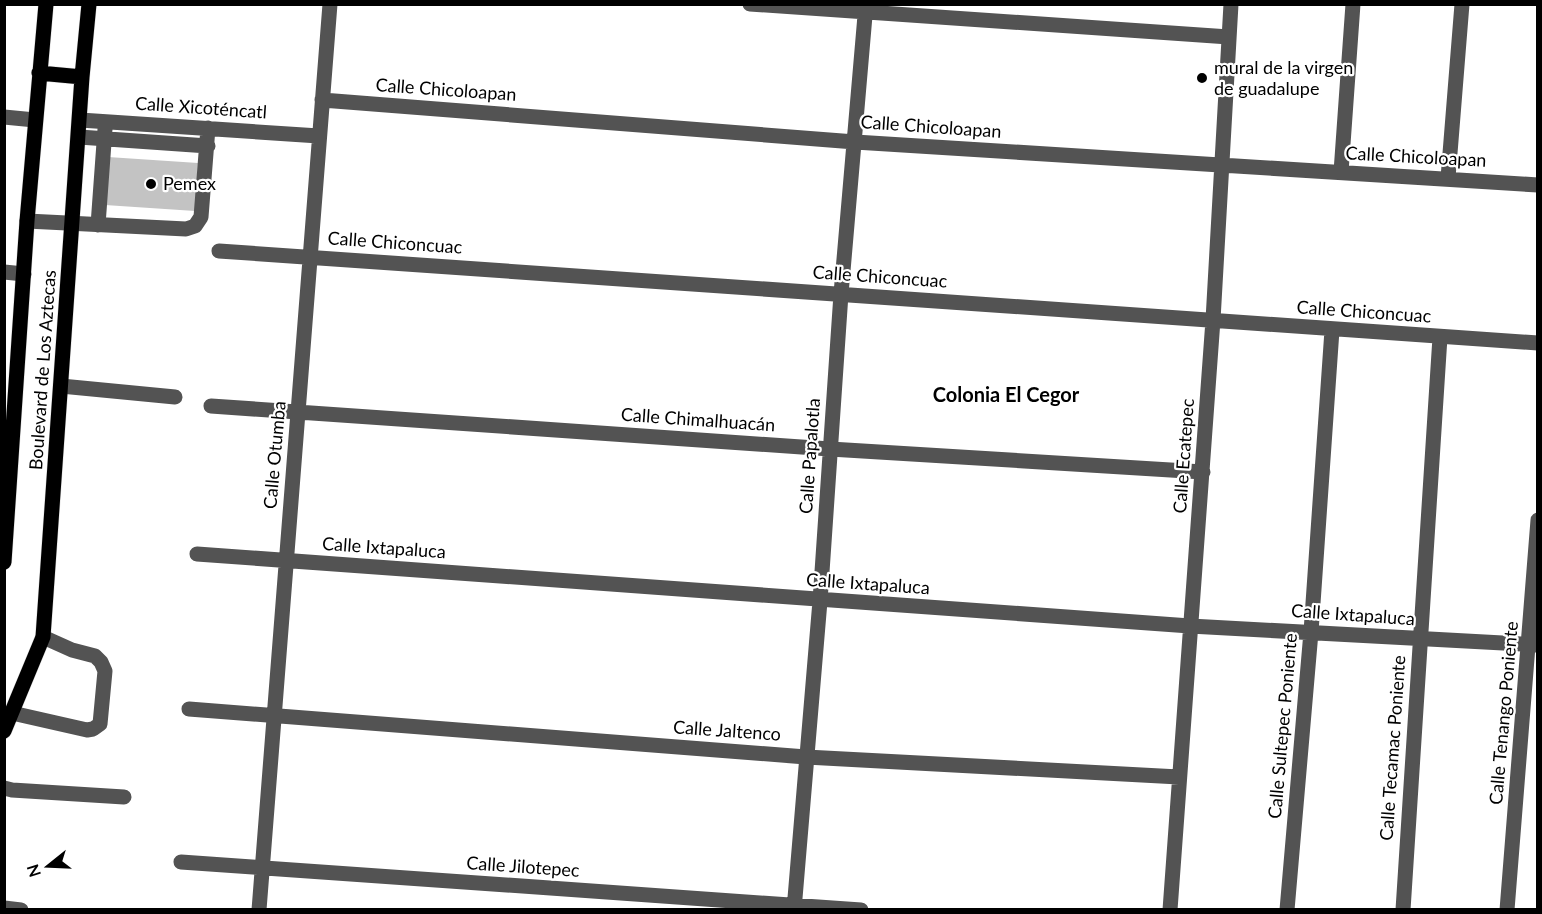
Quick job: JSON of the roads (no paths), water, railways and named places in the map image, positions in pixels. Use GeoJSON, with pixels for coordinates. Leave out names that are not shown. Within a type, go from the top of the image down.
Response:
{"type":"FeatureCollection","features":[{"type":"Feature","properties":{"kind":"main road","name":"Boulevard de Los Aztecas"},"geometry":{"type":"LineString","coordinates":[[4,562],[10,425],[46,4]]}},
{"type":"Feature","properties":{"kind":"main road","name":"Boulevard de Los Aztecas"},"geometry":{"type":"LineString","coordinates":[[4,731],[43,636],[89,4]]}},
{"type":"Feature","properties":{"kind":"main road"},"geometry":{"type":"LineString","coordinates":[[39,73],[82,77]]}},
{"type":"Feature","properties":{"kind":"street","name":"Calle Otumba"},"geometry":{"type":"LineString","coordinates":[[259,909],[330,4]]}},
{"type":"Feature","properties":{"kind":"street"},"geometry":{"type":"LineString","coordinates":[[750,4],[866,8],[1229,37]]}},
{"type":"Feature","properties":{"kind":"street","name":"Calle Ecatepec"},"geometry":{"type":"LineString","coordinates":[[1170,909],[1203,472],[1231,4]]}},
{"type":"Feature","properties":{"kind":"street"},"geometry":{"type":"LineString","coordinates":[[1341,172],[1353,4]]}},
{"type":"Feature","properties":{"kind":"street"},"geometry":{"type":"LineString","coordinates":[[1448,178],[1462,4]]}},
{"type":"Feature","properties":{"kind":"street","name":"Calle Papalotla"},"geometry":{"type":"LineString","coordinates":[[794,907],[820,601],[841,294],[866,8]]}},
{"type":"Feature","properties":{"kind":"street","name":"Calle Chicoloapan"},"geometry":{"type":"LineString","coordinates":[[322,100],[855,142],[1538,185]]}},
{"type":"Feature","properties":{"kind":"street"},"geometry":{"type":"LineString","coordinates":[[4,117],[35,120]]}},
{"type":"Feature","properties":{"kind":"street","name":"Calle Xicoténcatl"},"geometry":{"type":"LineString","coordinates":[[80,120],[319,136]]}},
{"type":"Feature","properties":{"kind":"street"},"geometry":{"type":"LineString","coordinates":[[98,225],[106,122]]}},
{"type":"Feature","properties":{"kind":"street"},"geometry":{"type":"LineString","coordinates":[[27,221],[186,228],[195,225],[201,217],[208,128]]}},
{"type":"Feature","properties":{"kind":"street"},"geometry":{"type":"LineString","coordinates":[[79,137],[208,146]]}},
{"type":"Feature","properties":{"kind":"street","name":"Calle Chiconcuac"},"geometry":{"type":"LineString","coordinates":[[219,251],[1538,343]]}},
{"type":"Feature","properties":{"kind":"street"},"geometry":{"type":"LineString","coordinates":[[4,272],[24,274]]}},
{"type":"Feature","properties":{"kind":"street","name":"Calle Sultepec Poniente"},"geometry":{"type":"LineString","coordinates":[[1287,909],[1311,632],[1332,330]]}},
{"type":"Feature","properties":{"kind":"street","name":"Calle Tecamac Poniente"},"geometry":{"type":"LineString","coordinates":[[1403,909],[1440,337]]}},
{"type":"Feature","properties":{"kind":"street"},"geometry":{"type":"LineString","coordinates":[[61,386],[175,397]]}},
{"type":"Feature","properties":{"kind":"street","name":"Calle Chimalhuacán"},"geometry":{"type":"LineString","coordinates":[[211,406],[830,449],[1203,472]]}},
{"type":"Feature","properties":{"kind":"street","name":"Calle Tenango Poniente"},"geometry":{"type":"LineString","coordinates":[[1507,909],[1533,645],[1538,520]]}},
{"type":"Feature","properties":{"kind":"street","name":"Calle Ixtapaluca"},"geometry":{"type":"LineString","coordinates":[[196,554],[820,601],[1190,626],[1533,645]]}},
{"type":"Feature","properties":{"kind":"street"},"geometry":{"type":"LineString","coordinates":[[12,713],[87,730],[100,724],[105,670],[101,662],[95,656],[72,650],[43,636]]}},
{"type":"Feature","properties":{"kind":"street","name":"Calle Jaltenco"},"geometry":{"type":"LineString","coordinates":[[189,709],[806,757],[1179,777]]}},
{"type":"Feature","properties":{"kind":"street"},"geometry":{"type":"LineString","coordinates":[[4,788],[124,797]]}},
{"type":"Feature","properties":{"kind":"street","name":"Calle Jilotepec"},"geometry":{"type":"LineString","coordinates":[[181,862],[794,907],[861,909]]}},
{"type":"Feature","properties":{"kind":"street"},"geometry":{"type":"LineString","coordinates":[[4,908],[21,909]]}},
{"type":"Feature","properties":{"kind":"place","name":"mural de la virgen de guadalupe"},"geometry":{"type":"Point","coordinates":[1202,78]}},
{"type":"Feature","properties":{"kind":"place","name":"Pemex"},"geometry":{"type":"Point","coordinates":[151,184]}},
{"type":"Feature","properties":{"kind":"district","name":"Colonia El Cegor"},"geometry":{"type":"Point","coordinates":[1006,395]}}]}
